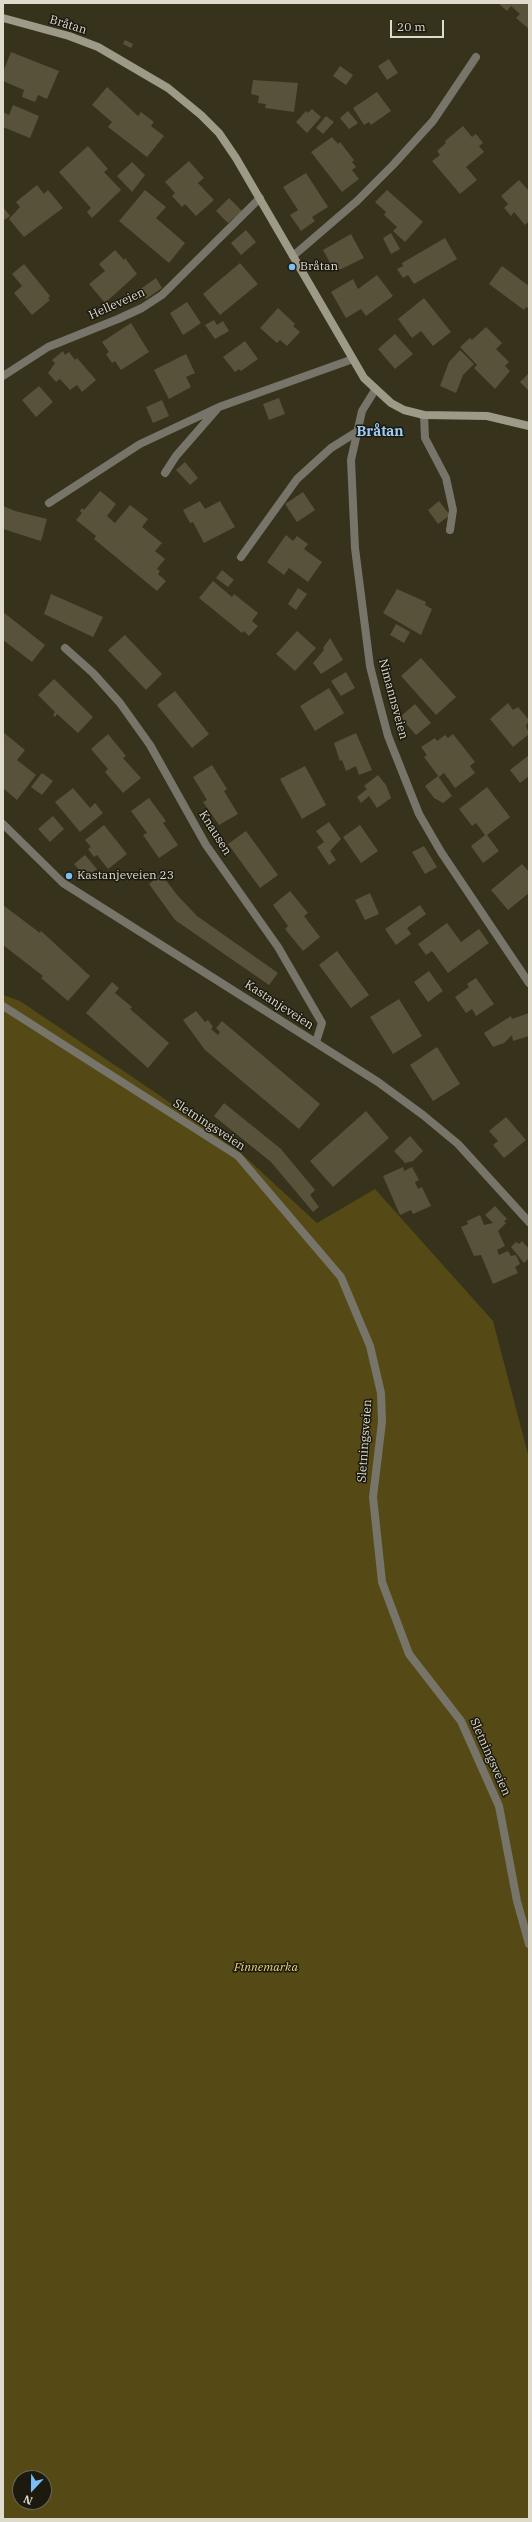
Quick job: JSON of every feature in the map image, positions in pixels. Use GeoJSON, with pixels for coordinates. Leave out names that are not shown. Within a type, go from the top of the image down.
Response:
{"type":"FeatureCollection","features":[{"type":"Feature","properties":{"kind":"main road","name":"Bråtan"},"geometry":{"type":"LineString","coordinates":[[3,18],[69,36],[98,48],[168,88],[189,104],[219,133],[260,198],[353,359],[375,390],[391,404],[404,410],[424,415],[487,416],[529,426]]}},
{"type":"Feature","properties":{"kind":"street"},"geometry":{"type":"LineString","coordinates":[[293,256],[357,201],[393,165],[433,121],[476,57]]}},
{"type":"Feature","properties":{"kind":"street","name":"Helleveien"},"geometry":{"type":"LineString","coordinates":[[3,376],[48,347],[130,314],[162,295],[260,198]]}},
{"type":"Feature","properties":{"kind":"street"},"geometry":{"type":"LineString","coordinates":[[49,503],[140,444],[219,407],[353,359]]}},
{"type":"Feature","properties":{"kind":"street","name":"Nimannsveien"},"geometry":{"type":"LineString","coordinates":[[375,390],[362,411],[355,433],[351,460],[355,548],[370,666],[388,736],[423,820],[441,852],[529,983]]}},
{"type":"Feature","properties":{"kind":"street"},"geometry":{"type":"LineString","coordinates":[[165,473],[176,456],[219,407]]}},
{"type":"Feature","properties":{"kind":"street"},"geometry":{"type":"LineString","coordinates":[[424,415],[425,438],[446,478],[453,510],[450,530]]}},
{"type":"Feature","properties":{"kind":"street"},"geometry":{"type":"LineString","coordinates":[[241,557],[297,479],[331,448],[355,433]]}},
{"type":"Feature","properties":{"kind":"street","name":"Knausen"},"geometry":{"type":"LineString","coordinates":[[65,648],[93,673],[120,703],[150,745],[206,845],[278,947],[322,1023],[316,1042]]}},
{"type":"Feature","properties":{"kind":"street","name":"Kastanjeveien"},"geometry":{"type":"LineString","coordinates":[[3,824],[63,883],[378,1082],[458,1144],[529,1222]]}},
{"type":"Feature","properties":{"kind":"street","name":"Sletningsveien"},"geometry":{"type":"LineString","coordinates":[[3,1006],[238,1156],[288,1212],[341,1277],[370,1346],[381,1393],[382,1422],[373,1497],[382,1582],[409,1654],[461,1721],[499,1806],[517,1901],[529,1944]]}},
{"type":"Feature","properties":{"kind":"green space","name":"Finnemarka"},"geometry":{"type":"Polygon","coordinates":[[[3,995],[20,1001],[159,1095],[243,1155],[317,1223],[375,1189],[493,1321],[529,1458],[529,2519],[3,2519],[3,995]]]}},
{"type":"Feature","properties":{"kind":"building"},"geometry":{"type":"Polygon","coordinates":[[[498,3],[529,3],[529,29],[516,18],[520,14],[511,6],[507,11],[498,3]]]}},
{"type":"Feature","properties":{"kind":"building"},"geometry":{"type":"Polygon","coordinates":[[[125,40],[133,44],[131,48],[123,44],[125,40]]]}},
{"type":"Feature","properties":{"kind":"building"},"geometry":{"type":"Polygon","coordinates":[[[11,52],[59,71],[47,99],[38,95],[35,102],[22,97],[24,90],[3,81],[3,72],[11,52]]]}},
{"type":"Feature","properties":{"kind":"building"},"geometry":{"type":"Polygon","coordinates":[[[389,59],[398,73],[387,80],[378,66],[389,59]]]}},
{"type":"Feature","properties":{"kind":"building"},"geometry":{"type":"Polygon","coordinates":[[[340,66],[353,75],[346,85],[333,76],[340,66]]]}},
{"type":"Feature","properties":{"kind":"building"},"geometry":{"type":"Polygon","coordinates":[[[253,80],[298,83],[294,112],[265,108],[266,104],[258,103],[259,96],[251,94],[253,80]]]}},
{"type":"Feature","properties":{"kind":"building"},"geometry":{"type":"Polygon","coordinates":[[[107,87],[138,116],[141,112],[154,122],[151,126],[164,136],[147,157],[108,127],[112,122],[92,105],[107,87]]]}},
{"type":"Feature","properties":{"kind":"building"},"geometry":{"type":"Polygon","coordinates":[[[377,92],[391,111],[371,125],[369,122],[364,125],[353,108],[377,92]]]}},
{"type":"Feature","properties":{"kind":"building"},"geometry":{"type":"Polygon","coordinates":[[[13,105],[39,116],[30,138],[3,127],[3,112],[9,115],[13,105]]]}},
{"type":"Feature","properties":{"kind":"building"},"geometry":{"type":"Polygon","coordinates":[[[312,109],[321,117],[307,133],[296,122],[306,111],[308,113],[312,109]]]}},
{"type":"Feature","properties":{"kind":"building"},"geometry":{"type":"Polygon","coordinates":[[[348,111],[358,123],[349,129],[340,118],[348,111]]]}},
{"type":"Feature","properties":{"kind":"building"},"geometry":{"type":"Polygon","coordinates":[[[326,116],[334,122],[323,134],[316,128],[326,116]]]}},
{"type":"Feature","properties":{"kind":"building"},"geometry":{"type":"Polygon","coordinates":[[[463,126],[472,137],[476,134],[483,143],[479,146],[484,152],[466,167],[477,180],[460,194],[432,161],[440,155],[437,151],[446,143],[445,141],[463,126]]]}},
{"type":"Feature","properties":{"kind":"building"},"geometry":{"type":"Polygon","coordinates":[[[332,137],[338,144],[340,142],[354,160],[352,162],[356,167],[352,170],[359,179],[342,192],[311,152],[332,137]]]}},
{"type":"Feature","properties":{"kind":"building"},"geometry":{"type":"Polygon","coordinates":[[[88,146],[108,169],[104,172],[121,190],[92,218],[87,212],[91,208],[59,172],[88,146]]]}},
{"type":"Feature","properties":{"kind":"building"},"geometry":{"type":"Polygon","coordinates":[[[189,161],[204,178],[198,183],[214,200],[196,216],[185,204],[182,207],[172,196],[175,193],[165,182],[189,161]]]}},
{"type":"Feature","properties":{"kind":"building"},"geometry":{"type":"Polygon","coordinates":[[[132,162],[145,175],[132,192],[117,176],[132,162]]]}},
{"type":"Feature","properties":{"kind":"building"},"geometry":{"type":"Polygon","coordinates":[[[306,173],[328,207],[312,217],[315,221],[301,231],[290,215],[298,210],[283,187],[306,173]]]}},
{"type":"Feature","properties":{"kind":"building"},"geometry":{"type":"Polygon","coordinates":[[[519,180],[529,191],[529,221],[525,225],[514,212],[511,216],[504,208],[508,204],[501,196],[519,180]]]}},
{"type":"Feature","properties":{"kind":"building"},"geometry":{"type":"Polygon","coordinates":[[[37,185],[44,194],[48,190],[63,208],[24,237],[9,219],[20,207],[16,202],[37,185]]]}},
{"type":"Feature","properties":{"kind":"building"},"geometry":{"type":"Polygon","coordinates":[[[145,190],[166,207],[156,218],[185,243],[169,263],[119,221],[145,190]]]}},
{"type":"Feature","properties":{"kind":"building"},"geometry":{"type":"Polygon","coordinates":[[[387,190],[423,222],[405,242],[393,231],[397,227],[384,215],[386,212],[375,202],[387,190]]]}},
{"type":"Feature","properties":{"kind":"building"},"geometry":{"type":"Polygon","coordinates":[[[229,198],[242,211],[228,223],[216,211],[229,198]]]}},
{"type":"Feature","properties":{"kind":"building"},"geometry":{"type":"Polygon","coordinates":[[[3,207],[10,216],[3,221],[3,207]]]}},
{"type":"Feature","properties":{"kind":"building"},"geometry":{"type":"Polygon","coordinates":[[[246,230],[256,242],[241,255],[231,243],[246,230]]]}},
{"type":"Feature","properties":{"kind":"building"},"geometry":{"type":"Polygon","coordinates":[[[391,233],[400,249],[391,254],[383,238],[391,233]]]}},
{"type":"Feature","properties":{"kind":"building"},"geometry":{"type":"Polygon","coordinates":[[[351,234],[364,258],[335,272],[323,250],[351,234]]]}},
{"type":"Feature","properties":{"kind":"building"},"geometry":{"type":"Polygon","coordinates":[[[445,238],[457,259],[414,284],[408,275],[403,278],[397,269],[403,266],[402,263],[445,238]]]}},
{"type":"Feature","properties":{"kind":"building"},"geometry":{"type":"Polygon","coordinates":[[[115,250],[124,260],[125,258],[137,274],[105,303],[89,284],[105,271],[99,264],[115,250]]]}},
{"type":"Feature","properties":{"kind":"building"},"geometry":{"type":"Polygon","coordinates":[[[240,263],[258,284],[220,315],[203,294],[240,263]]]}},
{"type":"Feature","properties":{"kind":"building"},"geometry":{"type":"Polygon","coordinates":[[[24,264],[50,296],[48,298],[50,300],[32,315],[14,293],[22,286],[12,274],[24,264]]]}},
{"type":"Feature","properties":{"kind":"building"},"geometry":{"type":"Polygon","coordinates":[[[502,266],[529,286],[529,309],[526,307],[524,310],[489,284],[502,266]]]}},
{"type":"Feature","properties":{"kind":"building"},"geometry":{"type":"Polygon","coordinates":[[[377,275],[393,296],[366,316],[361,309],[346,318],[331,292],[353,279],[358,289],[377,275]]]}},
{"type":"Feature","properties":{"kind":"building"},"geometry":{"type":"Polygon","coordinates":[[[156,278],[162,288],[146,299],[139,290],[156,278]]]}},
{"type":"Feature","properties":{"kind":"building"},"geometry":{"type":"Polygon","coordinates":[[[424,298],[451,332],[433,346],[421,331],[412,338],[398,319],[424,298]]]}},
{"type":"Feature","properties":{"kind":"building"},"geometry":{"type":"Polygon","coordinates":[[[187,302],[201,323],[183,335],[170,313],[187,302]]]}},
{"type":"Feature","properties":{"kind":"building"},"geometry":{"type":"Polygon","coordinates":[[[278,308],[295,324],[293,326],[300,332],[287,346],[280,340],[277,343],[260,328],[278,308]]]}},
{"type":"Feature","properties":{"kind":"building"},"geometry":{"type":"Polygon","coordinates":[[[214,320],[217,325],[223,321],[229,331],[215,339],[205,325],[214,320]]]}},
{"type":"Feature","properties":{"kind":"building"},"geometry":{"type":"Polygon","coordinates":[[[131,323],[149,352],[121,370],[115,361],[112,363],[106,354],[109,352],[102,342],[131,323]]]}},
{"type":"Feature","properties":{"kind":"building"},"geometry":{"type":"Polygon","coordinates":[[[486,327],[502,343],[496,349],[509,362],[505,366],[510,371],[495,389],[474,368],[477,365],[460,347],[470,338],[472,340],[486,327]]]}},
{"type":"Feature","properties":{"kind":"building"},"geometry":{"type":"Polygon","coordinates":[[[395,334],[413,354],[395,369],[378,349],[395,334]]]}},
{"type":"Feature","properties":{"kind":"building"},"geometry":{"type":"Polygon","coordinates":[[[245,341],[258,359],[241,371],[239,369],[235,372],[223,357],[245,341]]]}},
{"type":"Feature","properties":{"kind":"building"},"geometry":{"type":"Polygon","coordinates":[[[460,350],[474,364],[463,375],[456,393],[440,386],[449,362],[460,350]]]}},
{"type":"Feature","properties":{"kind":"building"},"geometry":{"type":"Polygon","coordinates":[[[63,351],[65,355],[69,352],[75,360],[77,358],[96,380],[82,392],[77,385],[70,390],[60,379],[56,382],[48,373],[55,363],[52,360],[63,351]]]}},
{"type":"Feature","properties":{"kind":"building"},"geometry":{"type":"Polygon","coordinates":[[[186,354],[195,373],[186,377],[191,387],[169,399],[154,370],[186,354]]]}},
{"type":"Feature","properties":{"kind":"building"},"geometry":{"type":"Polygon","coordinates":[[[529,373],[529,391],[520,382],[529,373]]]}},
{"type":"Feature","properties":{"kind":"building"},"geometry":{"type":"Polygon","coordinates":[[[39,386],[53,402],[36,417],[22,400],[39,386]]]}},
{"type":"Feature","properties":{"kind":"building"},"geometry":{"type":"Polygon","coordinates":[[[279,398],[285,414],[269,420],[263,404],[279,398]]]}},
{"type":"Feature","properties":{"kind":"building"},"geometry":{"type":"Polygon","coordinates":[[[162,400],[169,416],[153,423],[146,407],[162,400]]]}},
{"type":"Feature","properties":{"kind":"building"},"geometry":{"type":"Polygon","coordinates":[[[185,462],[198,478],[190,485],[176,470],[185,462]]]}},
{"type":"Feature","properties":{"kind":"building"},"geometry":{"type":"Polygon","coordinates":[[[100,491],[116,504],[107,516],[115,523],[130,505],[148,519],[142,527],[162,543],[155,551],[165,559],[157,569],[160,571],[158,574],[166,581],[157,591],[94,539],[96,536],[76,520],[82,513],[80,511],[82,508],[84,510],[100,491]]]}},
{"type":"Feature","properties":{"kind":"building"},"geometry":{"type":"Polygon","coordinates":[[[303,492],[315,510],[297,522],[285,504],[303,492]]]}},
{"type":"Feature","properties":{"kind":"building"},"geometry":{"type":"Polygon","coordinates":[[[200,501],[205,509],[220,501],[235,527],[204,543],[193,522],[190,523],[183,510],[200,501]]]}},
{"type":"Feature","properties":{"kind":"building"},"geometry":{"type":"Polygon","coordinates":[[[439,501],[450,515],[438,524],[428,510],[439,501]]]}},
{"type":"Feature","properties":{"kind":"building"},"geometry":{"type":"Polygon","coordinates":[[[3,506],[15,511],[47,519],[41,541],[3,529],[3,506]]]}},
{"type":"Feature","properties":{"kind":"building"},"geometry":{"type":"Polygon","coordinates":[[[286,535],[293,541],[297,536],[308,544],[304,549],[322,562],[308,582],[289,568],[284,575],[267,562],[286,535]]]}},
{"type":"Feature","properties":{"kind":"building"},"geometry":{"type":"Polygon","coordinates":[[[222,570],[234,580],[228,587],[216,578],[222,570]]]}},
{"type":"Feature","properties":{"kind":"building"},"geometry":{"type":"Polygon","coordinates":[[[213,581],[232,597],[234,594],[258,613],[252,621],[258,626],[249,636],[244,631],[242,633],[199,598],[213,581]]]}},
{"type":"Feature","properties":{"kind":"building"},"geometry":{"type":"Polygon","coordinates":[[[298,588],[307,594],[296,610],[288,604],[298,588]]]}},
{"type":"Feature","properties":{"kind":"building"},"geometry":{"type":"Polygon","coordinates":[[[397,589],[426,602],[425,605],[432,609],[421,635],[383,613],[397,589]]]}},
{"type":"Feature","properties":{"kind":"building"},"geometry":{"type":"Polygon","coordinates":[[[51,594],[103,617],[93,637],[44,614],[51,594]]]}},
{"type":"Feature","properties":{"kind":"building"},"geometry":{"type":"Polygon","coordinates":[[[3,612],[45,645],[32,662],[3,640],[3,612]]]}},
{"type":"Feature","properties":{"kind":"building"},"geometry":{"type":"Polygon","coordinates":[[[396,624],[410,632],[404,643],[390,635],[396,624]]]}},
{"type":"Feature","properties":{"kind":"building"},"geometry":{"type":"Polygon","coordinates":[[[297,631],[316,648],[295,671],[276,654],[297,631]]]}},
{"type":"Feature","properties":{"kind":"building"},"geometry":{"type":"Polygon","coordinates":[[[125,635],[162,674],[146,690],[108,650],[125,635]]]}},
{"type":"Feature","properties":{"kind":"building"},"geometry":{"type":"Polygon","coordinates":[[[330,638],[343,660],[321,674],[313,663],[324,650],[323,648],[330,638]]]}},
{"type":"Feature","properties":{"kind":"building"},"geometry":{"type":"Polygon","coordinates":[[[421,658],[456,697],[436,715],[401,676],[421,658]]]}},
{"type":"Feature","properties":{"kind":"building"},"geometry":{"type":"Polygon","coordinates":[[[346,672],[355,688],[341,696],[331,681],[346,672]]]}},
{"type":"Feature","properties":{"kind":"building"},"geometry":{"type":"Polygon","coordinates":[[[54,679],[93,717],[78,733],[57,714],[55,717],[53,715],[55,712],[38,695],[54,679]]]}},
{"type":"Feature","properties":{"kind":"building"},"geometry":{"type":"Polygon","coordinates":[[[329,688],[344,713],[315,731],[300,706],[329,688]]]}},
{"type":"Feature","properties":{"kind":"building"},"geometry":{"type":"Polygon","coordinates":[[[175,691],[209,734],[192,748],[157,705],[175,691]]]}},
{"type":"Feature","properties":{"kind":"building"},"geometry":{"type":"Polygon","coordinates":[[[508,703],[513,710],[518,707],[529,720],[526,726],[529,734],[513,747],[490,719],[508,703]]]}},
{"type":"Feature","properties":{"kind":"building"},"geometry":{"type":"Polygon","coordinates":[[[415,704],[431,723],[416,735],[400,717],[415,704]]]}},
{"type":"Feature","properties":{"kind":"building"},"geometry":{"type":"Polygon","coordinates":[[[3,732],[25,750],[17,760],[36,775],[17,800],[3,788],[3,732]]]}},
{"type":"Feature","properties":{"kind":"building"},"geometry":{"type":"Polygon","coordinates":[[[356,733],[372,770],[359,775],[356,766],[346,771],[342,760],[340,761],[334,743],[356,733]]]}},
{"type":"Feature","properties":{"kind":"building"},"geometry":{"type":"Polygon","coordinates":[[[108,734],[126,756],[123,758],[141,778],[123,793],[105,772],[108,769],[91,749],[108,734]]]}},
{"type":"Feature","properties":{"kind":"building"},"geometry":{"type":"Polygon","coordinates":[[[453,734],[475,762],[470,766],[475,773],[455,788],[444,773],[439,777],[424,757],[427,755],[421,747],[435,738],[437,741],[445,735],[448,738],[453,734]]]}},
{"type":"Feature","properties":{"kind":"building"},"geometry":{"type":"Polygon","coordinates":[[[529,755],[529,776],[520,783],[510,770],[529,755]]]}},
{"type":"Feature","properties":{"kind":"building"},"geometry":{"type":"Polygon","coordinates":[[[212,765],[227,789],[224,791],[238,814],[219,825],[203,802],[207,800],[193,777],[212,765]]]}},
{"type":"Feature","properties":{"kind":"building"},"geometry":{"type":"Polygon","coordinates":[[[305,766],[326,805],[302,819],[280,779],[305,766]]]}},
{"type":"Feature","properties":{"kind":"building"},"geometry":{"type":"Polygon","coordinates":[[[42,773],[53,781],[42,795],[31,787],[42,773]]]}},
{"type":"Feature","properties":{"kind":"building"},"geometry":{"type":"Polygon","coordinates":[[[378,775],[386,785],[391,798],[377,808],[369,796],[361,803],[357,797],[367,789],[364,786],[378,775]]]}},
{"type":"Feature","properties":{"kind":"building"},"geometry":{"type":"Polygon","coordinates":[[[438,776],[452,796],[443,803],[434,798],[425,786],[438,776]]]}},
{"type":"Feature","properties":{"kind":"building"},"geometry":{"type":"Polygon","coordinates":[[[487,787],[510,817],[487,835],[499,851],[483,863],[471,846],[485,835],[476,823],[472,826],[459,809],[487,787]]]}},
{"type":"Feature","properties":{"kind":"building"},"geometry":{"type":"Polygon","coordinates":[[[73,788],[90,808],[95,803],[103,813],[80,832],[55,802],[73,788]]]}},
{"type":"Feature","properties":{"kind":"building"},"geometry":{"type":"Polygon","coordinates":[[[149,798],[166,821],[163,823],[178,845],[159,858],[143,835],[147,833],[131,811],[149,798]]]}},
{"type":"Feature","properties":{"kind":"building"},"geometry":{"type":"Polygon","coordinates":[[[53,816],[64,829],[50,842],[38,829],[53,816]]]}},
{"type":"Feature","properties":{"kind":"building"},"geometry":{"type":"Polygon","coordinates":[[[329,822],[341,839],[330,851],[336,860],[329,865],[317,847],[324,842],[316,831],[329,822]]]}},
{"type":"Feature","properties":{"kind":"building"},"geometry":{"type":"Polygon","coordinates":[[[104,825],[127,854],[108,869],[97,855],[94,857],[88,849],[91,847],[85,840],[104,825]]]}},
{"type":"Feature","properties":{"kind":"building"},"geometry":{"type":"Polygon","coordinates":[[[360,825],[378,851],[361,863],[343,837],[360,825]]]}},
{"type":"Feature","properties":{"kind":"building"},"geometry":{"type":"Polygon","coordinates":[[[246,831],[278,875],[260,888],[228,844],[246,831]]]}},
{"type":"Feature","properties":{"kind":"building"},"geometry":{"type":"Polygon","coordinates":[[[424,846],[437,867],[425,874],[412,852],[424,846]]]}},
{"type":"Feature","properties":{"kind":"building"},"geometry":{"type":"Polygon","coordinates":[[[85,855],[97,869],[86,878],[74,864],[85,855]]]}},
{"type":"Feature","properties":{"kind":"building"},"geometry":{"type":"Polygon","coordinates":[[[522,864],[529,872],[529,893],[508,910],[491,890],[522,864]]]}},
{"type":"Feature","properties":{"kind":"building"},"geometry":{"type":"Polygon","coordinates":[[[161,874],[178,896],[197,916],[278,973],[269,985],[175,920],[149,884],[161,874]]]}},
{"type":"Feature","properties":{"kind":"building"},"geometry":{"type":"Polygon","coordinates":[[[290,891],[308,913],[304,916],[320,937],[303,951],[285,929],[288,926],[273,905],[290,891]]]}},
{"type":"Feature","properties":{"kind":"building"},"geometry":{"type":"Polygon","coordinates":[[[370,893],[379,914],[365,920],[355,900],[370,893]]]}},
{"type":"Feature","properties":{"kind":"building"},"geometry":{"type":"Polygon","coordinates":[[[3,905],[40,933],[41,931],[90,976],[68,1001],[41,978],[43,976],[3,945],[3,905]]]}},
{"type":"Feature","properties":{"kind":"building"},"geometry":{"type":"Polygon","coordinates":[[[420,905],[426,914],[407,928],[411,934],[396,945],[385,929],[420,905]]]}},
{"type":"Feature","properties":{"kind":"building"},"geometry":{"type":"Polygon","coordinates":[[[447,923],[461,942],[479,929],[489,943],[448,973],[432,951],[426,955],[418,944],[447,923]]]}},
{"type":"Feature","properties":{"kind":"building"},"geometry":{"type":"Polygon","coordinates":[[[337,951],[369,995],[351,1008],[319,965],[337,951]]]}},
{"type":"Feature","properties":{"kind":"building"},"geometry":{"type":"Polygon","coordinates":[[[429,971],[443,991],[428,1002],[414,982],[429,971]]]}},
{"type":"Feature","properties":{"kind":"building"},"geometry":{"type":"Polygon","coordinates":[[[476,978],[494,1004],[476,1016],[472,1009],[466,1013],[455,997],[469,987],[467,984],[476,978]]]}},
{"type":"Feature","properties":{"kind":"building"},"geometry":{"type":"Polygon","coordinates":[[[112,982],[119,988],[115,993],[132,1007],[130,1009],[169,1043],[148,1068],[86,1013],[112,982]]]}},
{"type":"Feature","properties":{"kind":"building"},"geometry":{"type":"Polygon","coordinates":[[[399,999],[422,1036],[393,1054],[370,1017],[399,999]]]}},
{"type":"Feature","properties":{"kind":"building"},"geometry":{"type":"Polygon","coordinates":[[[196,1011],[205,1022],[208,1020],[213,1027],[211,1029],[218,1035],[220,1032],[216,1028],[222,1021],[320,1104],[299,1129],[205,1050],[183,1020],[196,1011]]]}},
{"type":"Feature","properties":{"kind":"building"},"geometry":{"type":"Polygon","coordinates":[[[529,1013],[529,1036],[513,1041],[512,1035],[504,1043],[493,1047],[484,1033],[511,1016],[512,1019],[529,1013]]]}},
{"type":"Feature","properties":{"kind":"building"},"geometry":{"type":"Polygon","coordinates":[[[437,1047],[460,1084],[433,1101],[410,1065],[437,1047]]]}},
{"type":"Feature","properties":{"kind":"building"},"geometry":{"type":"Polygon","coordinates":[[[224,1103],[281,1149],[315,1190],[310,1195],[319,1207],[313,1212],[271,1162],[214,1116],[224,1103]]]}},
{"type":"Feature","properties":{"kind":"building"},"geometry":{"type":"Polygon","coordinates":[[[366,1111],[389,1138],[333,1187],[310,1161],[366,1111]]]}},
{"type":"Feature","properties":{"kind":"building"},"geometry":{"type":"Polygon","coordinates":[[[506,1117],[526,1140],[504,1158],[493,1145],[498,1141],[489,1131],[506,1117]]]}},
{"type":"Feature","properties":{"kind":"building"},"geometry":{"type":"Polygon","coordinates":[[[410,1136],[423,1151],[413,1161],[405,1163],[394,1151],[410,1136]]]}},
{"type":"Feature","properties":{"kind":"building"},"geometry":{"type":"Polygon","coordinates":[[[403,1167],[404,1171],[412,1167],[419,1180],[415,1182],[418,1189],[422,1187],[431,1206],[413,1214],[411,1210],[400,1215],[383,1176],[403,1167]]]}},
{"type":"Feature","properties":{"kind":"building"},"geometry":{"type":"Polygon","coordinates":[[[495,1206],[507,1219],[504,1221],[506,1223],[498,1231],[505,1246],[497,1250],[499,1255],[508,1251],[511,1256],[516,1255],[520,1264],[515,1267],[518,1273],[493,1284],[481,1255],[474,1256],[461,1227],[468,1224],[467,1221],[480,1215],[484,1225],[493,1223],[485,1215],[495,1206]]]}},
{"type":"Feature","properties":{"kind":"building"},"geometry":{"type":"Polygon","coordinates":[[[522,1241],[529,1249],[529,1258],[524,1263],[511,1247],[516,1242],[519,1244],[522,1241]]]}},
{"type":"Feature","properties":{"kind":"place","name":"Bråtan"},"geometry":{"type":"Point","coordinates":[292,267]}},
{"type":"Feature","properties":{"kind":"place","name":"Kastanjeveien 23"},"geometry":{"type":"Point","coordinates":[69,876]}},
{"type":"Feature","properties":{"kind":"district","name":"Bråtan"},"geometry":{"type":"Point","coordinates":[380,432]}}]}
